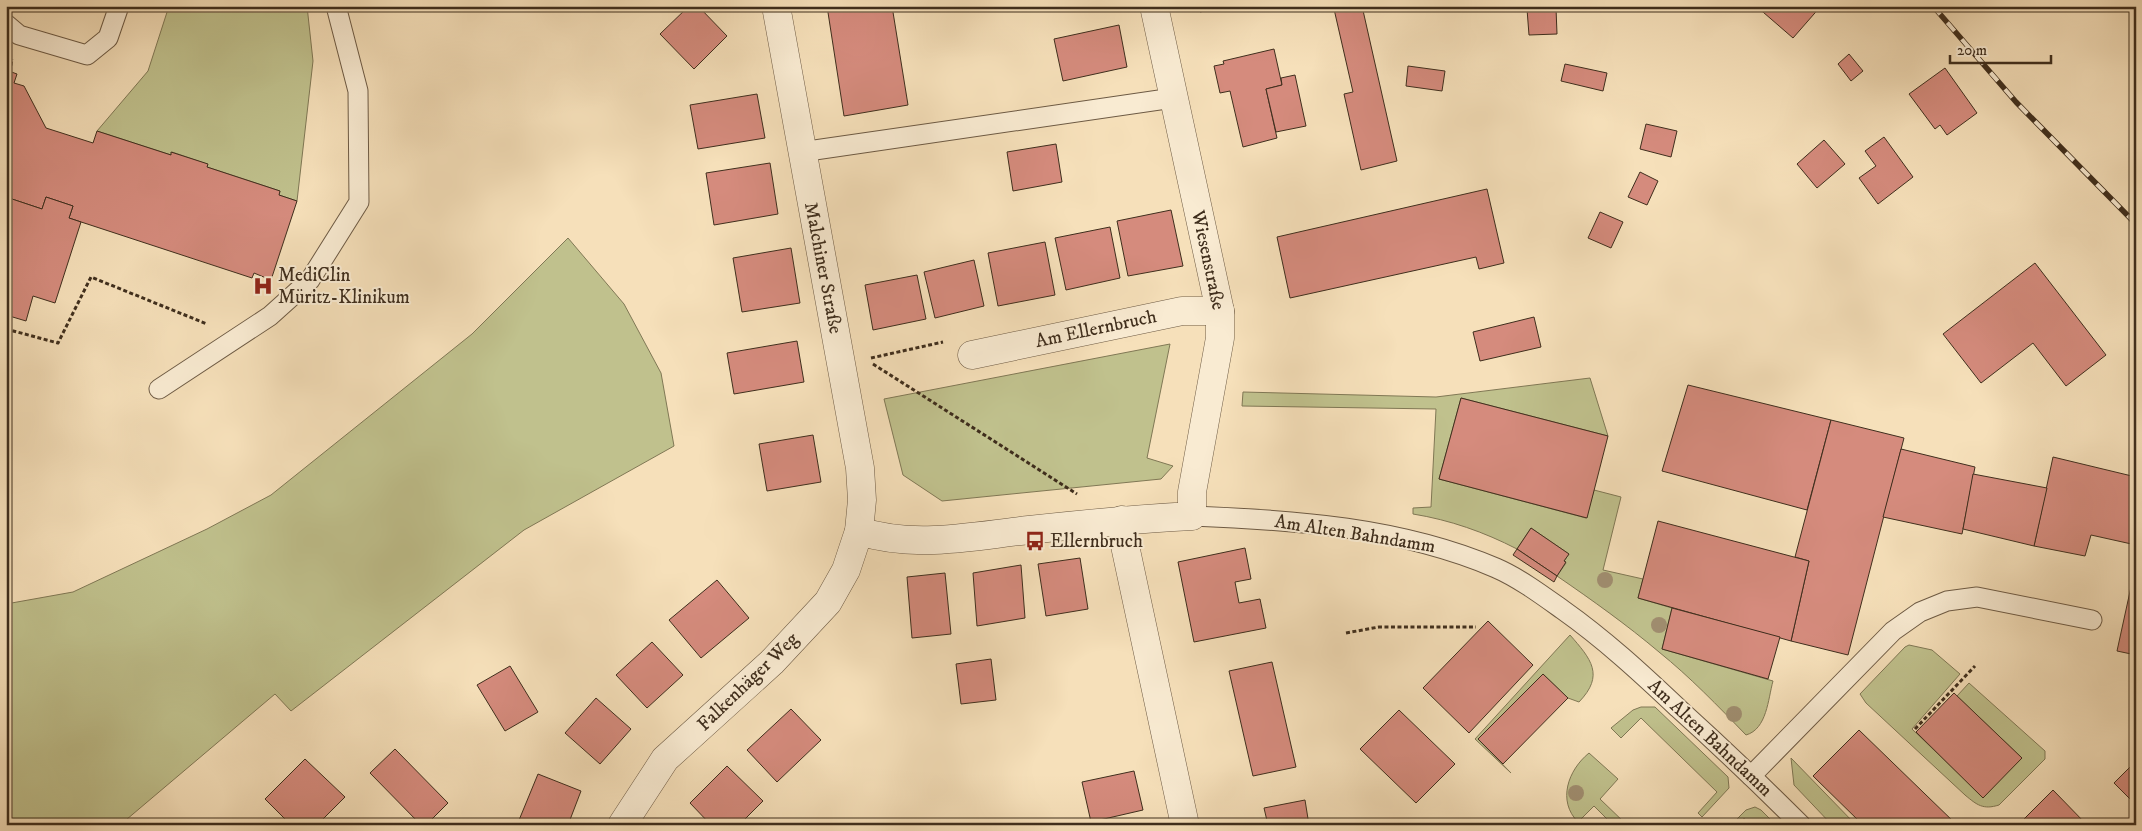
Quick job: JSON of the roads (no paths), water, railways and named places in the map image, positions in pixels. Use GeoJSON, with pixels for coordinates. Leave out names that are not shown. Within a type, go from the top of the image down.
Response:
{"type":"FeatureCollection","features":[{"type":"Feature","properties":{"kind":"street","name":"Malchiner Straße"},"geometry":{"type":"LineString","coordinates":[[776,6],[801,152],[860,468],[862,500],[859,531]]}},
{"type":"Feature","properties":{"kind":"street","name":"Wiesenstraße"},"geometry":{"type":"LineString","coordinates":[[1154,6],[1220,312],[1220,338],[1192,492],[1192,516]]}},
{"type":"Feature","properties":{"kind":"street","name":"Am Ellernbruch"},"geometry":{"type":"LineString","coordinates":[[972,355],[1182,312],[1220,312]]}},
{"type":"Feature","properties":{"kind":"street","name":"Am Alten Bahndamm"},"geometry":{"type":"LineString","coordinates":[[1122,520],[1192,516]]}},
{"type":"Feature","properties":{"kind":"street"},"geometry":{"type":"LineString","coordinates":[[859,531],[882,538],[920,541],[1122,520],[1124,542],[1184,825]]}},
{"type":"Feature","properties":{"kind":"street","name":"Falkenhäger Weg"},"geometry":{"type":"LineString","coordinates":[[622,825],[665,760],[772,662],[828,602],[846,570],[859,531]]}},
{"type":"Feature","properties":{"kind":"lane"},"geometry":{"type":"LineString","coordinates":[[6,24],[19,35],[87,55],[108,38],[119,6]]}},
{"type":"Feature","properties":{"kind":"lane"},"geometry":{"type":"LineString","coordinates":[[159,388],[270,316],[310,280],[359,202],[358,91],[336,6]]}},
{"type":"Feature","properties":{"kind":"lane"},"geometry":{"type":"LineString","coordinates":[[801,152],[1173,98]]}},
{"type":"Feature","properties":{"kind":"lane","name":"Am Alten Bahndamm"},"geometry":{"type":"LineString","coordinates":[[1192,516],[1266,519],[1343,529],[1447,549],[1497,569],[1539,594],[1582,624],[1634,667],[1801,825]]}},
{"type":"Feature","properties":{"kind":"lane"},"geometry":{"type":"LineString","coordinates":[[1751,776],[1894,631],[1920,612],[1947,601],[1977,597],[2092,620]]}},
{"type":"Feature","properties":{"kind":"railway"},"geometry":{"type":"LineString","coordinates":[[1933,6],[2016,102],[2136,224]]}},
{"type":"Feature","properties":{"kind":"place","name":"MediClin Müritz-Klinikum"},"geometry":{"type":"Point","coordinates":[263,286]}},
{"type":"Feature","properties":{"kind":"place","name":"Ellernbruch"},"geometry":{"type":"Point","coordinates":[1035,541]}}]}
